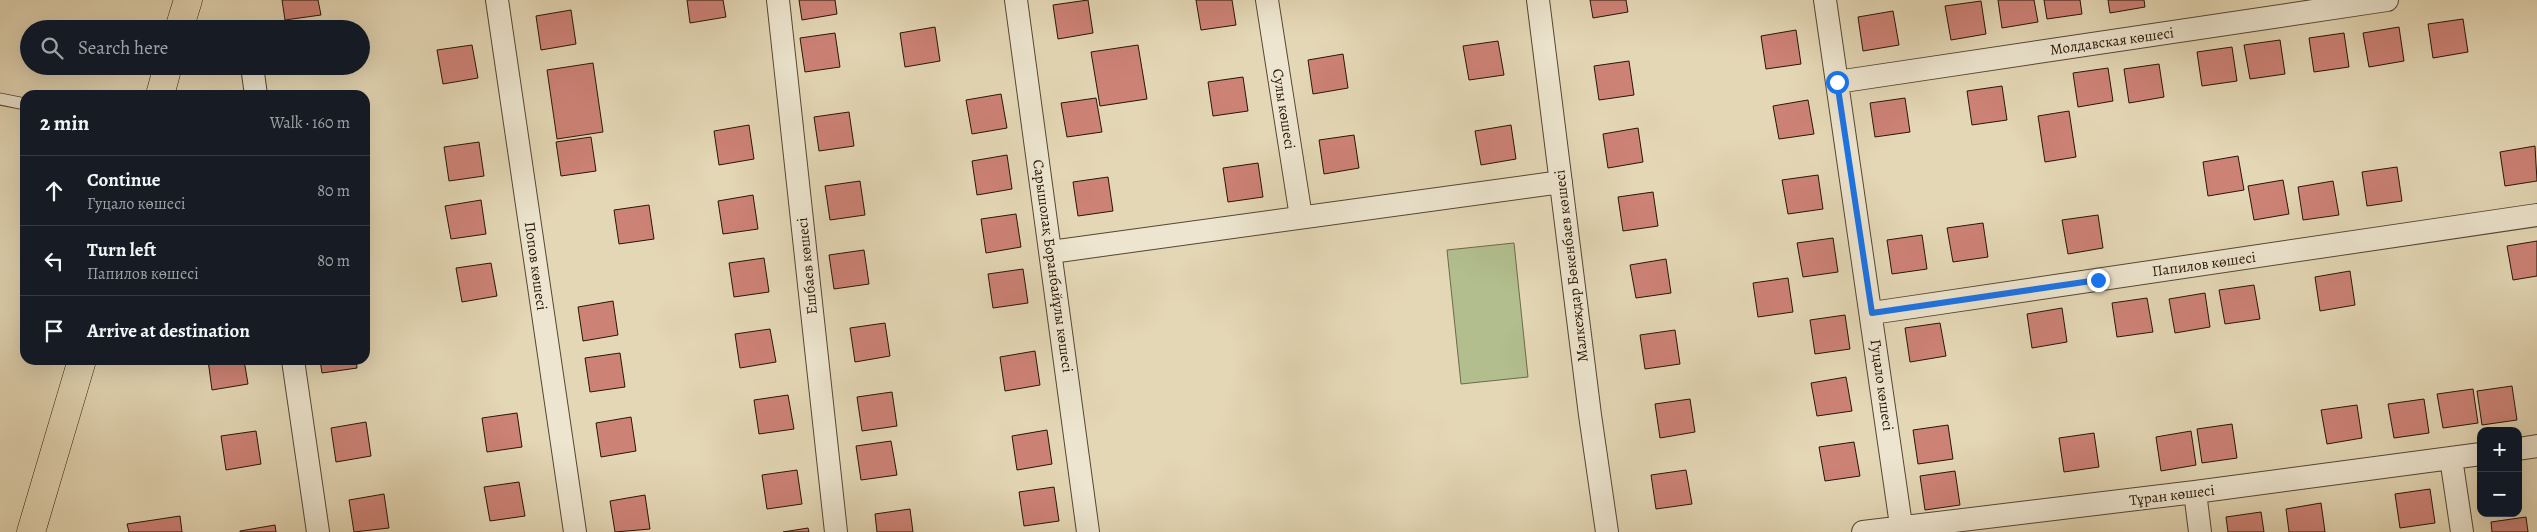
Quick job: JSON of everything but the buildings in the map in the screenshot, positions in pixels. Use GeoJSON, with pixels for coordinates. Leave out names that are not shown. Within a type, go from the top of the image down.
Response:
{"type":"FeatureCollection","features":[{"type":"Feature","properties":{"kind":"highway"},"geometry":{"type":"LineString","coordinates":[[182,20],[188,0]]}},
{"type":"Feature","properties":{"kind":"highway"},"geometry":{"type":"LineString","coordinates":[[161,90],[166,75]]}},
{"type":"Feature","properties":{"kind":"highway"},"geometry":{"type":"LineString","coordinates":[[31,532],[81,365]]}},
{"type":"Feature","properties":{"kind":"street","name":"Попов көшесі"},"geometry":{"type":"LineString","coordinates":[[497,0],[575,532]]}},
{"type":"Feature","properties":{"kind":"street","name":"Ешбаев көшесі"},"geometry":{"type":"LineString","coordinates":[[778,0],[836,532]]}},
{"type":"Feature","properties":{"kind":"street","name":"Сарышолақ Боранбайұлы көшесі"},"geometry":{"type":"LineString","coordinates":[[1016,0],[1088,532]]}},
{"type":"Feature","properties":{"kind":"street","name":"Сулы көшесі"},"geometry":{"type":"LineString","coordinates":[[1267,0],[1301,218]]}},
{"type":"Feature","properties":{"kind":"street","name":"Малкеждар Бөкенбаев көшесі"},"geometry":{"type":"LineString","coordinates":[[1538,0],[1590,416],[1607,532]]}},
{"type":"Feature","properties":{"kind":"street","name":"Гуцало көшесі"},"geometry":{"type":"LineString","coordinates":[[1825,0],[1872,313],[1902,530]]}},
{"type":"Feature","properties":{"kind":"street","name":"Молдавская көшесі"},"geometry":{"type":"LineString","coordinates":[[1837,82],[2387,0]]}},
{"type":"Feature","properties":{"kind":"street"},"geometry":{"type":"LineString","coordinates":[[253,75],[255,90]]}},
{"type":"Feature","properties":{"kind":"street"},"geometry":{"type":"LineString","coordinates":[[1051,252],[1561,182]]}},
{"type":"Feature","properties":{"kind":"street","name":"Папилов көшесі"},"geometry":{"type":"LineString","coordinates":[[1872,313],[2537,215]]}},
{"type":"Feature","properties":{"kind":"street"},"geometry":{"type":"LineString","coordinates":[[295,365],[318,532]]}},
{"type":"Feature","properties":{"kind":"street"},"geometry":{"type":"LineString","coordinates":[[2522,448],[2537,446]]}},
{"type":"Feature","properties":{"kind":"street","name":"Тұран көшесі"},"geometry":{"type":"LineString","coordinates":[[1863,532],[1902,530],[2477,455]]}},
{"type":"Feature","properties":{"kind":"street"},"geometry":{"type":"LineString","coordinates":[[2452,458],[2462,532]]}},
{"type":"Feature","properties":{"kind":"street"},"geometry":{"type":"LineString","coordinates":[[2195,492],[2200,532]]}},
{"type":"Feature","properties":{"kind":"lane"},"geometry":{"type":"LineString","coordinates":[[0,99],[20,103]]}},
{"type":"Feature","properties":{"kind":"green space"},"geometry":{"type":"Polygon","coordinates":[[[1514,243],[1528,377],[1461,384],[1447,250],[1514,243]]]}},
{"type":"Feature","properties":{"kind":"route"},"geometry":{"type":"LineString","coordinates":[[1837,82],[1872,313],[2098,280]]}}]}
